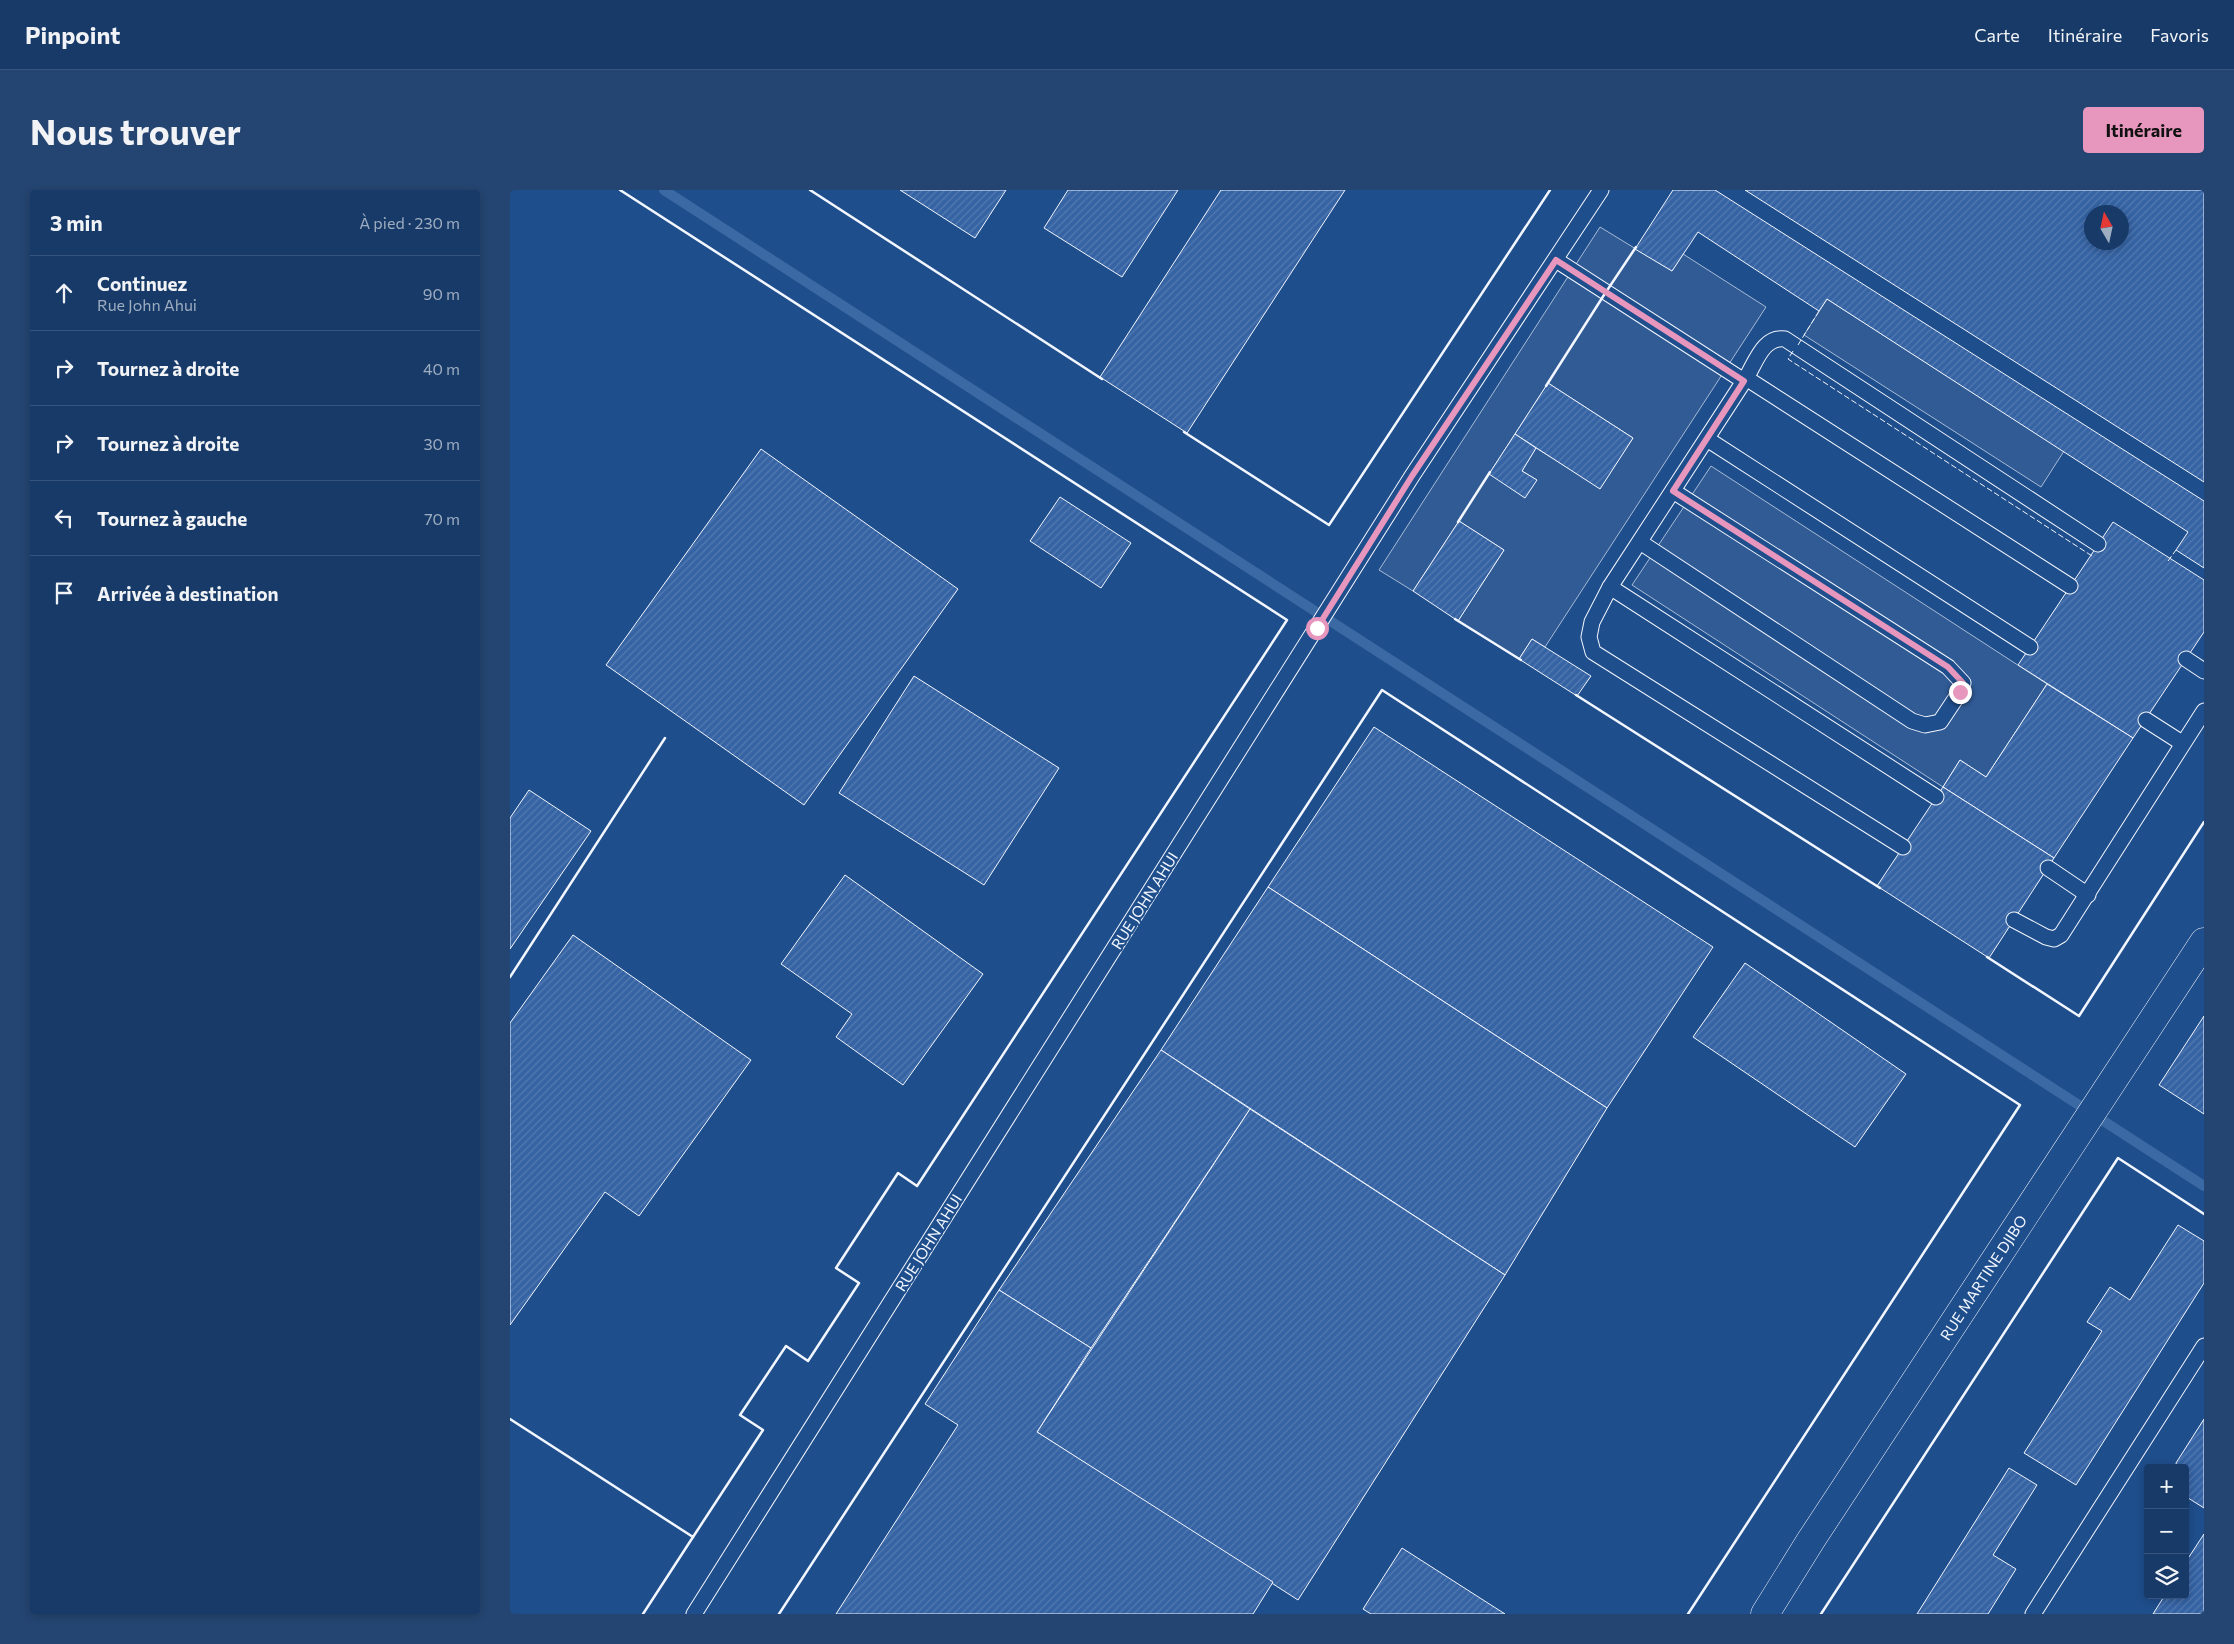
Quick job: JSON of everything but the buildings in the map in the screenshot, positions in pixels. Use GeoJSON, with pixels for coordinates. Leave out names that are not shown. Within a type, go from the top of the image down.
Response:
{"type":"FeatureCollection","features":[{"type":"Feature","properties":{"kind":"street","name":"RUE MARTINE DJIBO"},"geometry":{"type":"LineString","coordinates":[[1765,1614],[1811,1540],[2204,942]]}},
{"type":"Feature","properties":{"kind":"lane","name":"RUE JOHN AHUI"},"geometry":{"type":"LineString","coordinates":[[694,1614],[1412,476],[1601,190]]}},
{"type":"Feature","properties":{"kind":"lane"},"geometry":{"type":"LineString","coordinates":[[1556,260],[2070,586]]}},
{"type":"Feature","properties":{"kind":"lane"},"geometry":{"type":"LineString","coordinates":[[1903,847],[1593,652],[1588,637],[1592,622],[1610,587],[1745,380],[1766,343],[1776,338],[1785,339],[2098,544]]}},
{"type":"Feature","properties":{"kind":"lane"},"geometry":{"type":"LineString","coordinates":[[1707,439],[2030,646]]}},
{"type":"Feature","properties":{"kind":"lane"},"geometry":{"type":"LineString","coordinates":[[1640,542],[1912,721],[1926,725],[1940,722],[1960,692],[1963,683],[1948,667],[1673,491]]}},
{"type":"Feature","properties":{"kind":"lane"},"geometry":{"type":"LineString","coordinates":[[1610,587],[1936,797]]}},
{"type":"Feature","properties":{"kind":"lane"},"geometry":{"type":"LineString","coordinates":[[2186,660],[2204,671]]}},
{"type":"Feature","properties":{"kind":"lane"},"geometry":{"type":"LineString","coordinates":[[2014,920],[2046,937],[2054,939],[2061,935],[2204,710]]}},
{"type":"Feature","properties":{"kind":"lane"},"geometry":{"type":"LineString","coordinates":[[2146,720],[2182,744]]}},
{"type":"Feature","properties":{"kind":"lane"},"geometry":{"type":"LineString","coordinates":[[2048,868],[2088,895]]}},
{"type":"Feature","properties":{"kind":"lane"},"geometry":{"type":"LineString","coordinates":[[2033,1614],[2204,1346]]}},
{"type":"Feature","properties":{"kind":"shaded area"},"geometry":{"type":"Polygon","coordinates":[[[1600,227],[1672,271],[1683,254],[1766,307],[1545,647],[1532,639],[1519,659],[1458,621],[1504,550],[1459,521],[1413,591],[1379,570],[1600,227]],[[1548,383],[1489,474],[1537,480],[1522,471],[1536,448],[1600,488],[1633,438],[1548,383]]]}},
{"type":"Feature","properties":{"kind":"shaded area"},"geometry":{"type":"Polygon","coordinates":[[[1827,299],[2064,451],[2041,487],[1804,335],[1827,299]]]}},
{"type":"Feature","properties":{"kind":"shaded area"},"geometry":{"type":"Polygon","coordinates":[[[1711,466],[2047,684],[1986,777],[1960,760],[1943,787],[1632,585],[1711,466]]]}},
{"type":"Feature","properties":{"kind":"waterway"},"geometry":{"type":"LineString","coordinates":[[664,190],[2204,1186]]}},
{"type":"Feature","properties":{"kind":"fence"},"geometry":{"type":"LineString","coordinates":[[1798,345],[1819,311]]}},
{"type":"Feature","properties":{"kind":"fence"},"geometry":{"type":"LineString","coordinates":[[1793,351],[1788,359],[2092,556]]}},
{"type":"Feature","properties":{"kind":"fence"},"geometry":{"type":"LineString","coordinates":[[2168,561],[2176,550]]}},
{"type":"Feature","properties":{"kind":"wall"},"geometry":{"type":"LineString","coordinates":[[510,1419],[693,1537],[763,1430],[740,1415],[786,1346],[808,1361],[859,1283],[836,1268],[898,1173],[917,1186],[1287,620],[620,190]]}},
{"type":"Feature","properties":{"kind":"wall"},"geometry":{"type":"LineString","coordinates":[[810,190],[1102,379]]}},
{"type":"Feature","properties":{"kind":"wall"},"geometry":{"type":"LineString","coordinates":[[1184,432],[1329,525],[1550,190]]}},
{"type":"Feature","properties":{"kind":"wall"},"geometry":{"type":"LineString","coordinates":[[1608,289],[1636,247]]}},
{"type":"Feature","properties":{"kind":"wall"},"geometry":{"type":"LineString","coordinates":[[1546,386],[1604,295]]}},
{"type":"Feature","properties":{"kind":"wall"},"geometry":{"type":"LineString","coordinates":[[1458,522],[1490,472]]}},
{"type":"Feature","properties":{"kind":"wall"},"geometry":{"type":"LineString","coordinates":[[1455,619],[1521,660]]}},
{"type":"Feature","properties":{"kind":"wall"},"geometry":{"type":"LineString","coordinates":[[779,1614],[1382,690],[2020,1105],[1688,1614]]}},
{"type":"Feature","properties":{"kind":"wall"},"geometry":{"type":"LineString","coordinates":[[1576,695],[1880,888]]}},
{"type":"Feature","properties":{"kind":"wall"},"geometry":{"type":"LineString","coordinates":[[510,977],[665,738]]}},
{"type":"Feature","properties":{"kind":"wall"},"geometry":{"type":"LineString","coordinates":[[1987,957],[2079,1016],[2204,822]]}},
{"type":"Feature","properties":{"kind":"wall"},"geometry":{"type":"LineString","coordinates":[[1821,1614],[2118,1158],[2204,1214]]}},
{"type":"Feature","properties":{"kind":"wall"},"geometry":{"type":"LineString","coordinates":[[643,1614],[693,1537]]}},
{"type":"Feature","properties":{"kind":"route"},"geometry":{"type":"LineString","coordinates":[[1317,628],[1412,476],[1556,260],[1744,381],[1673,491],[1948,667],[1963,683],[1960,692]]}}]}
